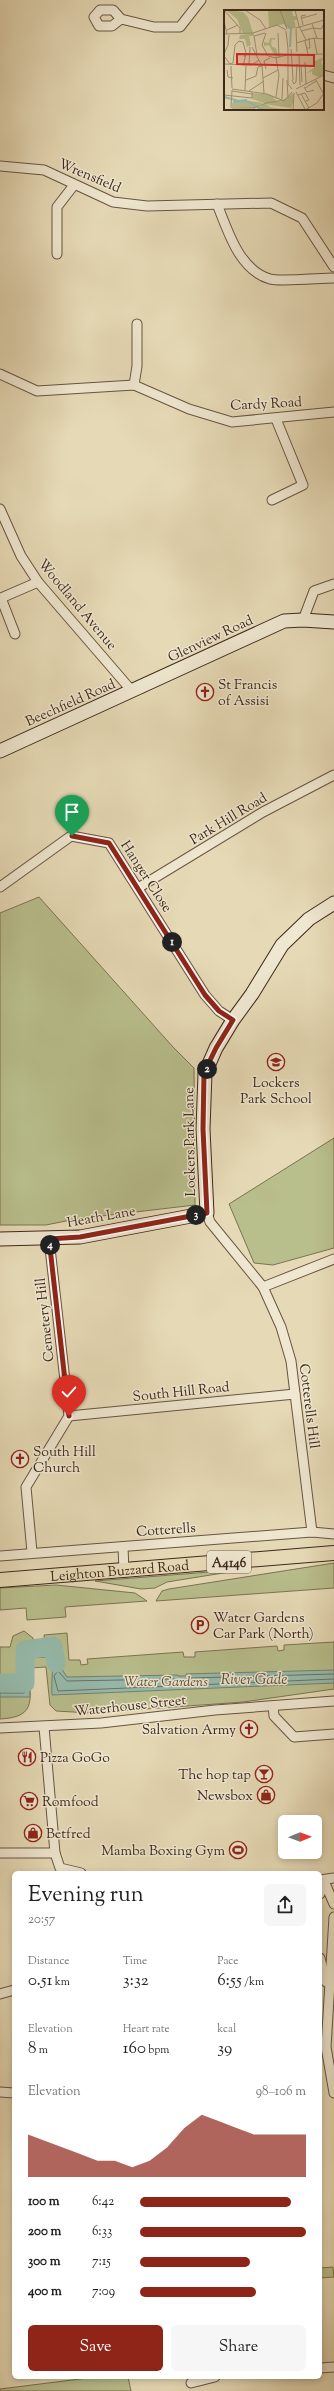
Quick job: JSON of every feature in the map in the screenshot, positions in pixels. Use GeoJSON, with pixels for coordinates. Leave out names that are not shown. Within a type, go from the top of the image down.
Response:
{"type":"FeatureCollection","features":[{"type":"Feature","properties":{"kind":"main road","name":"Leighton Buzzard Road"},"geometry":{"type":"LineString","coordinates":[[0,1580],[334,1553]]}},
{"type":"Feature","properties":{"kind":"street"},"geometry":{"type":"LineString","coordinates":[[121,19],[154,27],[180,27],[201,0]]}},
{"type":"Feature","properties":{"kind":"street"},"geometry":{"type":"LineString","coordinates":[[324,75],[334,78]]}},
{"type":"Feature","properties":{"kind":"street","name":"Wrensfield"},"geometry":{"type":"LineString","coordinates":[[0,166],[44,170],[113,202],[147,206],[271,203],[302,218],[334,267]]}},
{"type":"Feature","properties":{"kind":"street"},"geometry":{"type":"LineString","coordinates":[[57,254],[57,207],[74,185]]}},
{"type":"Feature","properties":{"kind":"street"},"geometry":{"type":"LineString","coordinates":[[217,204],[231,238],[247,266],[270,279],[334,278]]}},
{"type":"Feature","properties":{"kind":"street"},"geometry":{"type":"LineString","coordinates":[[134,385],[137,366],[137,324]]}},
{"type":"Feature","properties":{"kind":"street","name":"Cardy Road"},"geometry":{"type":"LineString","coordinates":[[0,374],[37,391],[134,385],[189,409],[232,422],[276,419],[334,412]]}},
{"type":"Feature","properties":{"kind":"street"},"geometry":{"type":"LineString","coordinates":[[272,500],[303,485],[276,419]]}},
{"type":"Feature","properties":{"kind":"street","name":"Woodland Avenue"},"geometry":{"type":"LineString","coordinates":[[0,508],[21,556],[38,582],[132,691]]}},
{"type":"Feature","properties":{"kind":"street"},"geometry":{"type":"LineString","coordinates":[[15,634],[1,598],[38,582]]}},
{"type":"Feature","properties":{"kind":"street"},"geometry":{"type":"LineString","coordinates":[[303,620],[314,590],[334,584]]}},
{"type":"Feature","properties":{"kind":"street","name":"Glenview Road"},"geometry":{"type":"LineString","coordinates":[[132,691],[284,621],[303,620],[334,622]]}},
{"type":"Feature","properties":{"kind":"street","name":"Beechfield Road"},"geometry":{"type":"LineString","coordinates":[[0,751],[132,691]]}},
{"type":"Feature","properties":{"kind":"street","name":"Park Hill Road"},"geometry":{"type":"LineString","coordinates":[[138,888],[263,812],[334,775]]}},
{"type":"Feature","properties":{"kind":"street","name":"Hanger Close"},"geometry":{"type":"LineString","coordinates":[[0,887],[72,836],[109,843],[205,995],[219,1011],[233,1020]]}},
{"type":"Feature","properties":{"kind":"street","name":"Lockers Park Lane"},"geometry":{"type":"LineString","coordinates":[[263,1287],[210,1222],[207,1213],[203,1129],[204,1073],[216,1048],[233,1020],[252,994],[282,945],[309,919],[334,903]]}},
{"type":"Feature","properties":{"kind":"street","name":"Heath Lane"},"geometry":{"type":"LineString","coordinates":[[0,1239],[49,1239],[80,1237],[207,1213]]}},
{"type":"Feature","properties":{"kind":"street","name":"Cemetery Hill"},"geometry":{"type":"LineString","coordinates":[[49,1239],[69,1416]]}},
{"type":"Feature","properties":{"kind":"street"},"geometry":{"type":"LineString","coordinates":[[263,1287],[334,1259]]}},
{"type":"Feature","properties":{"kind":"street","name":"Cotterells Hill"},"geometry":{"type":"LineString","coordinates":[[263,1287],[281,1327],[291,1361],[312,1532]]}},
{"type":"Feature","properties":{"kind":"street","name":"South Hill Road"},"geometry":{"type":"LineString","coordinates":[[69,1416],[295,1394]]}},
{"type":"Feature","properties":{"kind":"street"},"geometry":{"type":"LineString","coordinates":[[32,1552],[26,1487],[69,1416]]}},
{"type":"Feature","properties":{"kind":"street","name":"Cotterells"},"geometry":{"type":"LineString","coordinates":[[0,1556],[32,1552],[123,1547],[312,1532],[334,1534]]}},
{"type":"Feature","properties":{"kind":"street"},"geometry":{"type":"LineString","coordinates":[[123,1547],[124,1571]]}},
{"type":"Feature","properties":{"kind":"street","name":"Waterhouse Street"},"geometry":{"type":"LineString","coordinates":[[0,1728],[44,1727],[334,1701]]}},
{"type":"Feature","properties":{"kind":"street"},"geometry":{"type":"LineString","coordinates":[[273,1706],[274,1716],[294,1737],[334,1734]]}},
{"type":"Feature","properties":{"kind":"street"},"geometry":{"type":"LineString","coordinates":[[44,1727],[55,1853],[60,1868],[73,1871]]}},
{"type":"Feature","properties":{"kind":"street"},"geometry":{"type":"LineString","coordinates":[[0,1853],[55,1853]]}},
{"type":"Feature","properties":{"kind":"street"},"geometry":{"type":"LineString","coordinates":[[334,1878],[322,1880],[334,1904]]}},
{"type":"Feature","properties":{"kind":"street"},"geometry":{"type":"LineString","coordinates":[[334,1917],[328,1989],[326,2047],[334,2093]]}},
{"type":"Feature","properties":{"kind":"street"},"geometry":{"type":"LineString","coordinates":[[322,1966],[328,1989]]}},
{"type":"Feature","properties":{"kind":"street"},"geometry":{"type":"LineString","coordinates":[[0,1994],[12,1991]]}},
{"type":"Feature","properties":{"kind":"street"},"geometry":{"type":"LineString","coordinates":[[0,2092],[12,2093]]}},
{"type":"Feature","properties":{"kind":"street"},"geometry":{"type":"LineString","coordinates":[[322,2368],[334,2367]]}},
{"type":"Feature","properties":{"kind":"street"},"geometry":{"type":"LineString","coordinates":[[189,2384],[208,2379]]}},
{"type":"Feature","properties":{"kind":"green space"},"geometry":{"type":"Polygon","coordinates":[[[39,897],[173,1047],[194,1068],[195,1205],[76,1219],[46,1225],[0,1225],[0,913],[39,897]]]}},
{"type":"Feature","properties":{"kind":"green space"},"geometry":{"type":"Polygon","coordinates":[[[334,1138],[334,1248],[273,1265],[254,1263],[229,1204],[334,1138]]]}},
{"type":"Feature","properties":{"kind":"green space"},"geometry":{"type":"Polygon","coordinates":[[[334,1563],[334,1588],[156,1601],[162,1591],[169,1589],[334,1563]]]}},
{"type":"Feature","properties":{"kind":"green space"},"geometry":{"type":"Polygon","coordinates":[[[248,1569],[167,1582],[155,1588],[141,1589],[95,1581],[248,1569]]]}},
{"type":"Feature","properties":{"kind":"green space"},"geometry":{"type":"Polygon","coordinates":[[[56,1585],[135,1593],[147,1601],[65,1607],[66,1617],[27,1620],[26,1608],[0,1610],[0,1588],[56,1585]]]}},
{"type":"Feature","properties":{"kind":"green space","name":"Water Gardens"},"geometry":{"type":"Polygon","coordinates":[[[24,1631],[33,1638],[34,1653],[29,1653],[29,1658],[46,1657],[44,1635],[67,1633],[69,1660],[80,1660],[81,1665],[88,1664],[87,1659],[183,1652],[184,1657],[195,1657],[195,1652],[277,1646],[278,1651],[284,1650],[284,1645],[334,1642],[334,1689],[243,1702],[90,1713],[56,1711],[50,1705],[46,1667],[30,1668],[30,1696],[27,1710],[13,1717],[0,1719],[0,1647],[10,1647],[13,1636],[24,1631]]]}},
{"type":"Feature","properties":{"kind":"green space"},"geometry":{"type":"Polygon","coordinates":[[[333,2267],[334,2277],[322,2278],[322,2268],[333,2267]]]}},
{"type":"Feature","properties":{"kind":"green space"},"geometry":{"type":"Polygon","coordinates":[[[80,2379],[128,2379],[131,2391],[0,2391],[0,2389],[80,2379]]]}},
{"type":"Feature","properties":{"kind":"water","name":"Water Gardens"},"geometry":{"type":"Polygon","coordinates":[[[54,1643],[57,1662],[67,1677],[186,1676],[186,1674],[334,1670],[334,1683],[52,1695],[52,1650],[45,1650],[45,1644],[54,1643]]]}},
{"type":"Feature","properties":{"kind":"water"},"geometry":{"type":"Polygon","coordinates":[[[34,1646],[34,1652],[28,1652],[30,1697],[0,1697],[0,1677],[18,1678],[24,1647],[34,1646]]]}},
{"type":"Feature","properties":{"kind":"waterway","name":"River Gade"},"geometry":{"type":"LineString","coordinates":[[0,1683],[25,1683],[25,1650],[53,1646],[56,1663]]}},
{"type":"Feature","properties":{"kind":"place","name":"St Francis of Assisi"},"geometry":{"type":"Point","coordinates":[205,692]}},
{"type":"Feature","properties":{"kind":"place","name":"Lockers Park School"},"geometry":{"type":"Point","coordinates":[276,1062]}},
{"type":"Feature","properties":{"kind":"place","name":"South Hill Church"},"geometry":{"type":"Point","coordinates":[20,1459]}},
{"type":"Feature","properties":{"kind":"place","name":"Water Gardens Car Park (North)"},"geometry":{"type":"Point","coordinates":[200,1625]}},
{"type":"Feature","properties":{"kind":"place","name":"Salvation Army"},"geometry":{"type":"Point","coordinates":[249,1729]}},
{"type":"Feature","properties":{"kind":"place","name":"Pizza GoGo"},"geometry":{"type":"Point","coordinates":[27,1757]}},
{"type":"Feature","properties":{"kind":"place","name":"The hop tap"},"geometry":{"type":"Point","coordinates":[264,1774]}},
{"type":"Feature","properties":{"kind":"place","name":"Newsbox"},"geometry":{"type":"Point","coordinates":[266,1795]}},
{"type":"Feature","properties":{"kind":"place","name":"Romfood"},"geometry":{"type":"Point","coordinates":[29,1801]}},
{"type":"Feature","properties":{"kind":"place","name":"Betfred"},"geometry":{"type":"Point","coordinates":[33,1833]}},
{"type":"Feature","properties":{"kind":"place","name":"Mamba Boxing Gym"},"geometry":{"type":"Point","coordinates":[238,1850]}},
{"type":"Feature","properties":{"kind":"route"},"geometry":{"type":"LineString","coordinates":[[69,1416],[49,1239],[80,1237],[207,1213],[203,1129],[204,1073],[216,1048],[233,1020],[219,1011],[205,995],[109,843],[72,836]]}}]}
